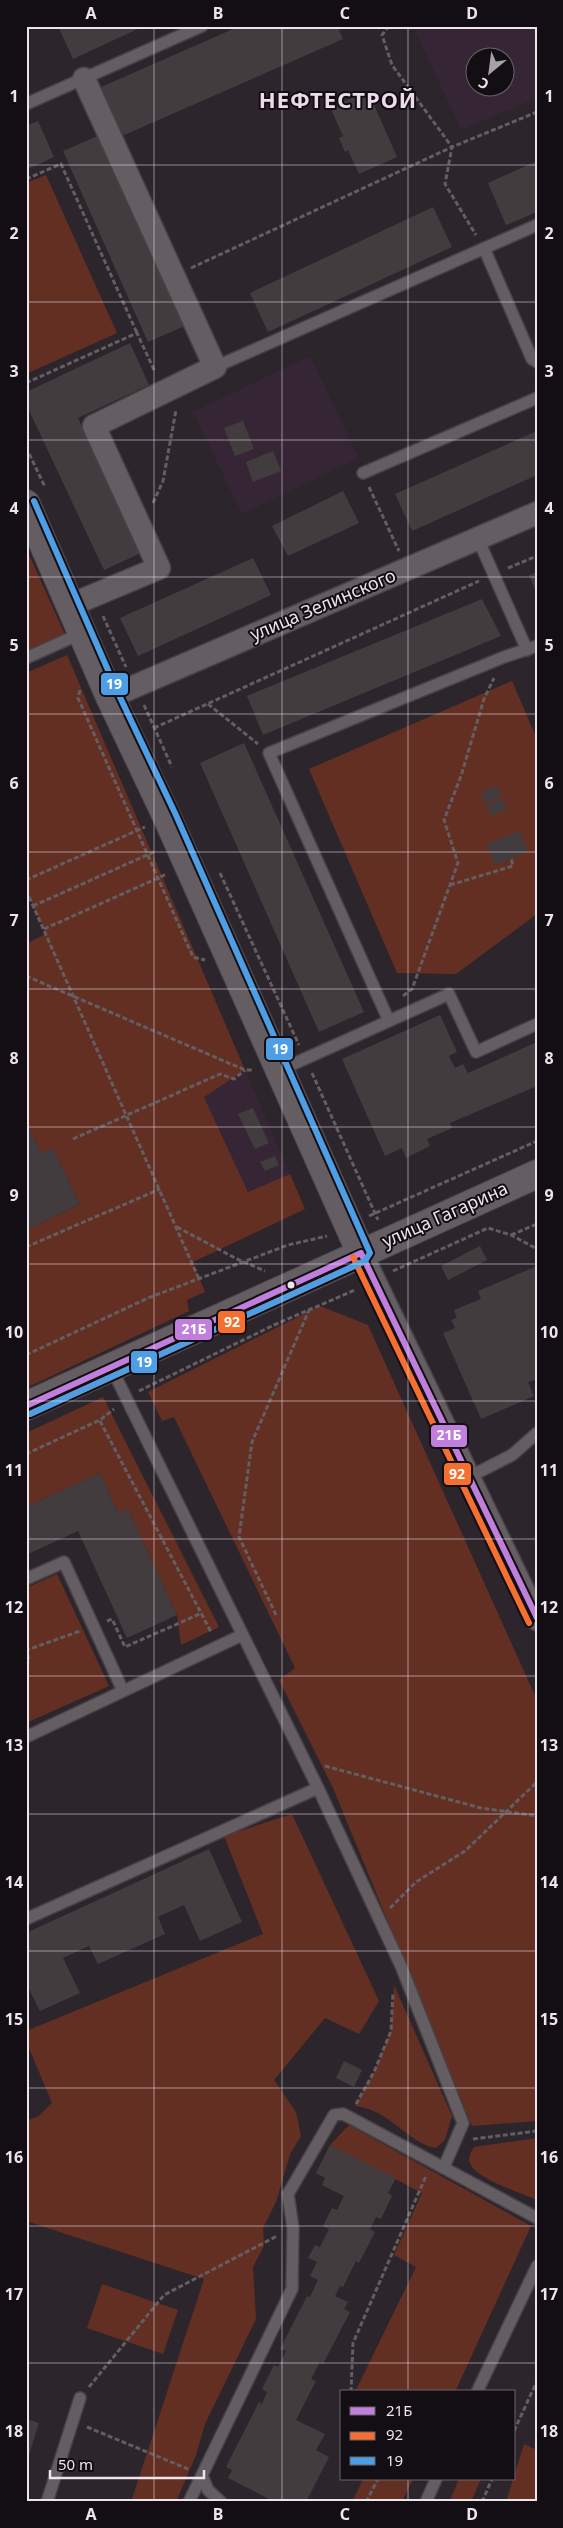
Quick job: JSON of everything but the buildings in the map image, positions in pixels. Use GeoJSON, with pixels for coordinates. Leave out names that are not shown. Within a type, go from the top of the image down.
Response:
{"type":"FeatureCollection","features":[{"type":"Feature","properties":{"kind":"street"},"geometry":{"type":"LineString","coordinates":[[72,605],[159,568],[94,426],[215,367],[84,78]]}},
{"type":"Feature","properties":{"kind":"street"},"geometry":{"type":"LineString","coordinates":[[26,504],[84,632],[110,697],[172,829],[280,1070],[344,1229],[361,1253],[369,1282],[469,1477],[537,1619]]}},
{"type":"Feature","properties":{"kind":"street","name":"улица Зелинского"},"geometry":{"type":"LineString","coordinates":[[110,697],[537,513]]}},
{"type":"Feature","properties":{"kind":"street","name":"улица Гагарина"},"geometry":{"type":"LineString","coordinates":[[26,1406],[537,1174]]}},
{"type":"Feature","properties":{"kind":"lane"},"geometry":{"type":"LineString","coordinates":[[26,104],[202,26]]}},
{"type":"Feature","properties":{"kind":"lane"},"geometry":{"type":"LineString","coordinates":[[215,367],[537,225]]}},
{"type":"Feature","properties":{"kind":"lane"},"geometry":{"type":"LineString","coordinates":[[484,248],[532,359],[537,362]]}},
{"type":"Feature","properties":{"kind":"lane"},"geometry":{"type":"LineString","coordinates":[[363,473],[537,398]]}},
{"type":"Feature","properties":{"kind":"lane"},"geometry":{"type":"LineString","coordinates":[[387,1016],[268,752],[504,657],[532,648],[493,575],[478,539]]}},
{"type":"Feature","properties":{"kind":"lane"},"geometry":{"type":"LineString","coordinates":[[26,658],[84,632]]}},
{"type":"Feature","properties":{"kind":"lane"},"geometry":{"type":"LineString","coordinates":[[280,1070],[387,1016],[449,994],[476,1052],[537,1024]]}},
{"type":"Feature","properties":{"kind":"lane"},"geometry":{"type":"LineString","coordinates":[[111,1367],[305,1760],[400,1966],[463,2123],[444,2167]]}},
{"type":"Feature","properties":{"kind":"lane"},"geometry":{"type":"LineString","coordinates":[[469,1477],[512,1455],[537,1433]]}},
{"type":"Feature","properties":{"kind":"lane"},"geometry":{"type":"LineString","coordinates":[[26,1579],[64,1562],[123,1691]]}},
{"type":"Feature","properties":{"kind":"lane"},"geometry":{"type":"LineString","coordinates":[[26,1737],[242,1635]]}},
{"type":"Feature","properties":{"kind":"lane"},"geometry":{"type":"LineString","coordinates":[[26,1919],[318,1788]]}},
{"type":"Feature","properties":{"kind":"lane"},"geometry":{"type":"LineString","coordinates":[[189,2502],[292,2289],[294,2228],[288,2194],[334,2115],[343,2114],[349,2117],[537,2218]]}},
{"type":"Feature","properties":{"kind":"lane"},"geometry":{"type":"LineString","coordinates":[[479,2390],[537,2266]]}},
{"type":"Feature","properties":{"kind":"lane"},"geometry":{"type":"LineString","coordinates":[[47,2502],[80,2398]]}},
{"type":"Feature","properties":{"kind":"lane"},"geometry":{"type":"LineString","coordinates":[[202,2475],[208,2490],[222,2502]]}},
{"type":"Feature","properties":{"kind":"lane"},"geometry":{"type":"LineString","coordinates":[[426,2502],[436,2480]]}},
{"type":"Feature","properties":{"kind":"path"},"geometry":{"type":"LineString","coordinates":[[390,26],[382,35],[392,65],[452,147],[445,184],[484,248]]}},
{"type":"Feature","properties":{"kind":"path"},"geometry":{"type":"LineString","coordinates":[[184,272],[452,147],[537,112]]}},
{"type":"Feature","properties":{"kind":"path"},"geometry":{"type":"LineString","coordinates":[[26,179],[62,164],[156,375]]}},
{"type":"Feature","properties":{"kind":"path"},"geometry":{"type":"LineString","coordinates":[[26,383],[137,333]]}},
{"type":"Feature","properties":{"kind":"path"},"geometry":{"type":"LineString","coordinates":[[150,508],[163,481],[177,402]]}},
{"type":"Feature","properties":{"kind":"path"},"geometry":{"type":"LineString","coordinates":[[363,473],[399,552]]}},
{"type":"Feature","properties":{"kind":"path"},"geometry":{"type":"LineString","coordinates":[[154,728],[537,556]]}},
{"type":"Feature","properties":{"kind":"path"},"geometry":{"type":"LineString","coordinates":[[387,1016],[412,989],[458,863],[444,820],[461,776],[484,699],[504,657]]}},
{"type":"Feature","properties":{"kind":"path"},"geometry":{"type":"LineString","coordinates":[[81,683],[78,698],[193,957],[209,961]]}},
{"type":"Feature","properties":{"kind":"path"},"geometry":{"type":"LineString","coordinates":[[208,704],[268,752]]}},
{"type":"Feature","properties":{"kind":"path"},"geometry":{"type":"LineString","coordinates":[[26,880],[137,831],[172,829]]}},
{"type":"Feature","properties":{"kind":"path"},"geometry":{"type":"LineString","coordinates":[[33,906],[147,854],[172,829]]}},
{"type":"Feature","properties":{"kind":"path"},"geometry":{"type":"LineString","coordinates":[[450,885],[513,866],[510,858]]}},
{"type":"Feature","properties":{"kind":"path"},"geometry":{"type":"LineString","coordinates":[[44,929],[188,866]]}},
{"type":"Feature","properties":{"kind":"path"},"geometry":{"type":"LineString","coordinates":[[26,890],[199,1279]]}},
{"type":"Feature","properties":{"kind":"path"},"geometry":{"type":"LineString","coordinates":[[26,976],[245,1070],[280,1070]]}},
{"type":"Feature","properties":{"kind":"path"},"geometry":{"type":"LineString","coordinates":[[73,1139],[220,1074],[234,1079],[245,1070]]}},
{"type":"Feature","properties":{"kind":"path"},"geometry":{"type":"LineString","coordinates":[[26,1355],[148,1298],[288,1245],[344,1229],[537,1141]]}},
{"type":"Feature","properties":{"kind":"path"},"geometry":{"type":"LineString","coordinates":[[26,1247],[160,1189]]}},
{"type":"Feature","properties":{"kind":"path"},"geometry":{"type":"LineString","coordinates":[[511,1236],[537,1224]]}},
{"type":"Feature","properties":{"kind":"path"},"geometry":{"type":"LineString","coordinates":[[176,1226],[242,1262],[271,1274]]}},
{"type":"Feature","properties":{"kind":"path"},"geometry":{"type":"LineString","coordinates":[[26,1454],[100,1420],[127,1398],[311,1308],[488,1228],[511,1236],[537,1249]]}},
{"type":"Feature","properties":{"kind":"path"},"geometry":{"type":"LineString","coordinates":[[325,1244],[344,1229]]}},
{"type":"Feature","properties":{"kind":"path"},"geometry":{"type":"LineString","coordinates":[[276,1615],[239,1537],[252,1442],[311,1308]]}},
{"type":"Feature","properties":{"kind":"path"},"geometry":{"type":"LineString","coordinates":[[100,1420],[219,1646]]}},
{"type":"Feature","properties":{"kind":"path"},"geometry":{"type":"LineString","coordinates":[[26,1666],[29,1661],[26,1650],[112,1619],[125,1647],[202,1613]]}},
{"type":"Feature","properties":{"kind":"path"},"geometry":{"type":"LineString","coordinates":[[305,1760],[504,1812],[537,1816]]}},
{"type":"Feature","properties":{"kind":"path"},"geometry":{"type":"LineString","coordinates":[[379,1920],[416,1882],[465,1851],[537,1782]]}},
{"type":"Feature","properties":{"kind":"path"},"geometry":{"type":"LineString","coordinates":[[349,2117],[374,2072],[391,2031],[394,1985],[400,1966]]}},
{"type":"Feature","properties":{"kind":"path"},"geometry":{"type":"LineString","coordinates":[[455,2141],[537,2131]]}},
{"type":"Feature","properties":{"kind":"path"},"geometry":{"type":"LineString","coordinates":[[351,2390],[353,2343],[433,2162]]}},
{"type":"Feature","properties":{"kind":"path"},"geometry":{"type":"LineString","coordinates":[[80,2398],[164,2295],[294,2228]]}},
{"type":"Feature","properties":{"kind":"path"},"geometry":{"type":"LineString","coordinates":[[516,2427],[537,2381]]}},
{"type":"Feature","properties":{"kind":"path"},"geometry":{"type":"LineString","coordinates":[[534,2388],[537,2394]]}},
{"type":"Feature","properties":{"kind":"path"},"geometry":{"type":"LineString","coordinates":[[72,2421],[202,2475]]}},
{"type":"Feature","properties":{"kind":"path"},"geometry":{"type":"LineString","coordinates":[[366,2502],[377,2480]]}},
{"type":"Feature","properties":{"kind":"path"},"geometry":{"type":"LineString","coordinates":[[482,2502],[492,2480]]}},
{"type":"Feature","properties":{"kind":"shaded area"},"geometry":{"type":"Polygon","coordinates":[[[413,26],[537,26],[537,98],[461,130],[413,26]]]}},
{"type":"Feature","properties":{"kind":"shaded area"},"geometry":{"type":"Polygon","coordinates":[[[46,175],[117,333],[26,374],[26,183],[46,175]]]}},
{"type":"Feature","properties":{"kind":"shaded area"},"geometry":{"type":"Polygon","coordinates":[[[310,356],[359,458],[242,514],[193,412],[310,356]]]}},
{"type":"Feature","properties":{"kind":"shaded area"},"geometry":{"type":"Polygon","coordinates":[[[26,548],[67,639],[26,658],[26,548]]]}},
{"type":"Feature","properties":{"kind":"shaded area"},"geometry":{"type":"Polygon","coordinates":[[[67,655],[245,1070],[204,1097],[248,1192],[290,1174],[305,1209],[193,1262],[205,1292],[187,1300],[189,1311],[26,1388],[26,1230],[80,1204],[53,1149],[41,1153],[26,1122],[26,944],[46,934],[26,890],[26,673],[67,655]]]}},
{"type":"Feature","properties":{"kind":"shaded area"},"geometry":{"type":"Polygon","coordinates":[[[512,681],[537,739],[537,914],[456,974],[397,973],[309,769],[512,681]]]}},
{"type":"Feature","properties":{"kind":"shaded area"},"geometry":{"type":"Polygon","coordinates":[[[245,1070],[290,1174],[248,1192],[204,1096],[245,1070]]]}},
{"type":"Feature","properties":{"kind":"shaded area"},"geometry":{"type":"Polygon","coordinates":[[[320,1306],[368,1325],[537,1700],[537,2121],[472,2126],[333,1788],[279,1680],[295,1668],[174,1417],[162,1421],[148,1392],[320,1306]]]}},
{"type":"Feature","properties":{"kind":"shaded area"},"geometry":{"type":"Polygon","coordinates":[[[103,1397],[219,1627],[181,1645],[177,1615],[128,1509],[118,1513],[100,1473],[26,1507],[26,1433],[103,1397]]]}},
{"type":"Feature","properties":{"kind":"shaded area"},"geometry":{"type":"Polygon","coordinates":[[[57,1574],[109,1686],[26,1723],[26,1588],[57,1574]]]}},
{"type":"Feature","properties":{"kind":"shaded area"},"geometry":{"type":"Polygon","coordinates":[[[292,1814],[379,2001],[359,2034],[325,2018],[274,2080],[296,2112],[301,2136],[290,2154],[276,2202],[263,2228],[264,2246],[253,2267],[256,2319],[205,2424],[196,2455],[176,2502],[131,2502],[204,2279],[26,2221],[26,2121],[39,2116],[52,2103],[26,2041],[26,2031],[263,1934],[224,1836],[292,1814]]]}},
{"type":"Feature","properties":{"kind":"shaded area"},"geometry":{"type":"Polygon","coordinates":[[[394,1985],[452,2116],[445,2140],[436,2148],[416,2140],[379,2114],[355,2106],[374,2072],[391,2031],[394,1985]]]}},
{"type":"Feature","properties":{"kind":"shaded area"},"geometry":{"type":"Polygon","coordinates":[[[349,2125],[531,2226],[456,2390],[356,2390],[416,2267],[394,2255],[422,2193],[330,2145],[349,2125]]]}},
{"type":"Feature","properties":{"kind":"shaded area"},"geometry":{"type":"Polygon","coordinates":[[[537,2138],[537,2200],[491,2180],[475,2170],[470,2163],[471,2152],[474,2147],[537,2138]]]}},
{"type":"Feature","properties":{"kind":"shaded area"},"geometry":{"type":"Polygon","coordinates":[[[102,2284],[178,2310],[163,2354],[87,2328],[102,2284]]]}},
{"type":"Feature","properties":{"kind":"shaded area"},"geometry":{"type":"Polygon","coordinates":[[[524,2444],[537,2450],[537,2502],[506,2502],[513,2480],[516,2480],[516,2470],[524,2444]]]}},
{"type":"Feature","properties":{"kind":"shaded area"},"geometry":{"type":"Polygon","coordinates":[[[363,2480],[413,2480],[402,2502],[352,2502],[363,2480]]]}},
{"type":"Feature","properties":{"kind":"shaded area"},"geometry":{"type":"Polygon","coordinates":[[[459,2480],[481,2480],[471,2502],[449,2502],[459,2480]]]}},
{"type":"Feature","properties":{"kind":"transit line","name":"19"},"geometry":{"type":"LineString","coordinates":[[30,1414],[365,1261],[370,1253],[175,813],[118,693],[34,501]]}},
{"type":"Feature","properties":{"kind":"transit line","name":"21Б"},"geometry":{"type":"LineString","coordinates":[[361,1253],[537,1618]]}},
{"type":"Feature","properties":{"kind":"transit line","name":"21Б"},"geometry":{"type":"LineString","coordinates":[[26,1406],[361,1253]]}},
{"type":"Feature","properties":{"kind":"transit line","name":"92"},"geometry":{"type":"LineString","coordinates":[[353,1257],[529,1623]]}},
{"type":"Feature","properties":{"kind":"transit line","name":"92"},"geometry":{"type":"LineString","coordinates":[[30,1414],[365,1261]]}},
{"type":"Feature","properties":{"kind":"district","name":"НЕФТЕСТРОЙ"},"geometry":{"type":"Point","coordinates":[338,100]}}]}
